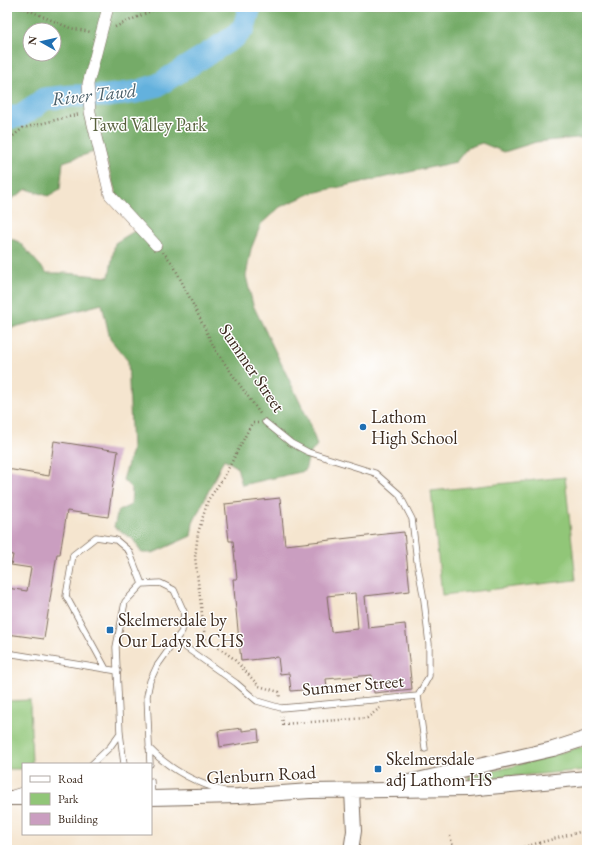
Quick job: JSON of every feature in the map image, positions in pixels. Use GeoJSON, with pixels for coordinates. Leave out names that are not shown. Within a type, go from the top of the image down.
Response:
{"type":"FeatureCollection","features":[{"type":"Feature","properties":{"kind":"street"},"geometry":{"type":"LineString","coordinates":[[108,7],[88,84],[90,112],[110,195],[156,245]]}},
{"type":"Feature","properties":{"kind":"street","name":"Glenburn Road"},"geometry":{"type":"LineString","coordinates":[[372,790],[553,749],[587,738]]}},
{"type":"Feature","properties":{"kind":"street","name":"Glenburn Road"},"geometry":{"type":"LineString","coordinates":[[152,798],[238,796],[310,791],[467,789],[587,778]]}},
{"type":"Feature","properties":{"kind":"street"},"geometry":{"type":"LineString","coordinates":[[351,850],[354,831],[352,791]]}},
{"type":"Feature","properties":{"kind":"street"},"geometry":{"type":"LineString","coordinates":[[7,797],[22,798]]}},
{"type":"Feature","properties":{"kind":"lane","name":"Summer Street"},"geometry":{"type":"LineString","coordinates":[[175,640],[236,683],[257,702],[281,708],[418,696],[429,676],[429,644],[412,519],[399,494],[375,473],[308,452],[291,443],[266,422]]}},
{"type":"Feature","properties":{"kind":"lane"},"geometry":{"type":"LineString","coordinates":[[106,669],[66,596],[73,555],[96,538],[116,540],[129,551],[142,584]]}},
{"type":"Feature","properties":{"kind":"lane"},"geometry":{"type":"LineString","coordinates":[[124,763],[120,733],[116,647],[125,602],[142,584],[160,583],[174,590],[184,612],[182,631],[157,666],[150,681],[147,696],[150,763]]}},
{"type":"Feature","properties":{"kind":"lane"},"geometry":{"type":"LineString","coordinates":[[7,653],[118,671]]}},
{"type":"Feature","properties":{"kind":"lane"},"geometry":{"type":"LineString","coordinates":[[418,696],[425,749]]}},
{"type":"Feature","properties":{"kind":"lane"},"geometry":{"type":"LineString","coordinates":[[93,763],[110,747],[120,733]]}},
{"type":"Feature","properties":{"kind":"lane"},"geometry":{"type":"LineString","coordinates":[[149,748],[160,759],[186,776],[207,786],[238,796]]}},
{"type":"Feature","properties":{"kind":"lane"},"geometry":{"type":"LineString","coordinates":[[7,797],[22,790]]}},
{"type":"Feature","properties":{"kind":"path"},"geometry":{"type":"LineString","coordinates":[[21,7],[70,28],[101,33],[160,7]]}},
{"type":"Feature","properties":{"kind":"path"},"geometry":{"type":"LineString","coordinates":[[7,141],[23,128],[90,112]]}},
{"type":"Feature","properties":{"kind":"path","name":"Summer Street"},"geometry":{"type":"LineString","coordinates":[[156,245],[173,264],[216,351],[266,422]]}},
{"type":"Feature","properties":{"kind":"path"},"geometry":{"type":"LineString","coordinates":[[266,422],[252,423],[224,477],[208,500],[198,533],[195,557],[205,638],[233,658],[258,686],[279,692],[283,724],[367,718],[385,704]]}},
{"type":"Feature","properties":{"kind":"path"},"geometry":{"type":"LineString","coordinates":[[512,850],[587,830]]}},
{"type":"Feature","properties":{"kind":"path"},"geometry":{"type":"LineString","coordinates":[[450,836],[454,850]]}},
{"type":"Feature","properties":{"kind":"green space","name":"Tawd Valley Park"},"geometry":{"type":"Polygon","coordinates":[[[7,7],[587,7],[587,137],[536,142],[504,152],[482,143],[467,148],[456,162],[312,193],[280,207],[261,224],[251,249],[246,276],[253,305],[308,419],[317,445],[309,455],[305,471],[242,485],[237,467],[224,459],[193,523],[191,536],[153,553],[142,553],[133,539],[114,527],[118,511],[131,505],[132,489],[123,480],[132,450],[128,361],[110,339],[102,304],[7,329],[7,237],[19,242],[47,273],[109,277],[115,243],[141,227],[117,197],[103,149],[63,162],[60,189],[48,196],[27,189],[7,202],[7,7]]]}},
{"type":"Feature","properties":{"kind":"green space"},"geometry":{"type":"Polygon","coordinates":[[[565,477],[576,580],[442,595],[431,491],[565,477]]]}},
{"type":"Feature","properties":{"kind":"green space"},"geometry":{"type":"Polygon","coordinates":[[[30,700],[32,763],[22,763],[22,769],[7,769],[7,701],[30,700]]]}},
{"type":"Feature","properties":{"kind":"green space"},"geometry":{"type":"Polygon","coordinates":[[[587,745],[587,770],[469,780],[468,777],[514,766],[587,745]]]}},
{"type":"Feature","properties":{"kind":"building"},"geometry":{"type":"Polygon","coordinates":[[[54,441],[118,451],[108,517],[67,511],[60,554],[57,554],[44,639],[7,634],[7,588],[27,591],[31,568],[11,565],[13,555],[7,554],[7,469],[49,476],[54,441]]]}},
{"type":"Feature","properties":{"kind":"building"},"geometry":{"type":"Polygon","coordinates":[[[280,498],[285,545],[404,532],[410,591],[365,596],[368,628],[405,624],[412,689],[374,693],[372,675],[326,679],[327,688],[291,691],[289,673],[280,674],[278,657],[241,661],[233,579],[237,579],[233,541],[229,541],[225,504],[280,498]],[[355,593],[327,596],[331,632],[358,629],[355,593]]]}},
{"type":"Feature","properties":{"kind":"building"},"geometry":{"type":"Polygon","coordinates":[[[242,728],[242,731],[258,729],[259,741],[220,747],[218,731],[242,728]]]}},
{"type":"Feature","properties":{"kind":"waterway","name":"River Tawd"},"geometry":{"type":"LineString","coordinates":[[7,118],[20,116],[44,99],[72,96],[107,96],[136,92],[158,85],[236,36],[244,27],[250,7]]}},
{"type":"Feature","properties":{"kind":"place","name":"Lathom High School"},"geometry":{"type":"Point","coordinates":[363,427]}},
{"type":"Feature","properties":{"kind":"place","name":"Skelmersdale by Our Ladys RCHS"},"geometry":{"type":"Point","coordinates":[110,630]}},
{"type":"Feature","properties":{"kind":"place","name":"Skelmersdale adj Lathom HS"},"geometry":{"type":"Point","coordinates":[378,769]}}]}
